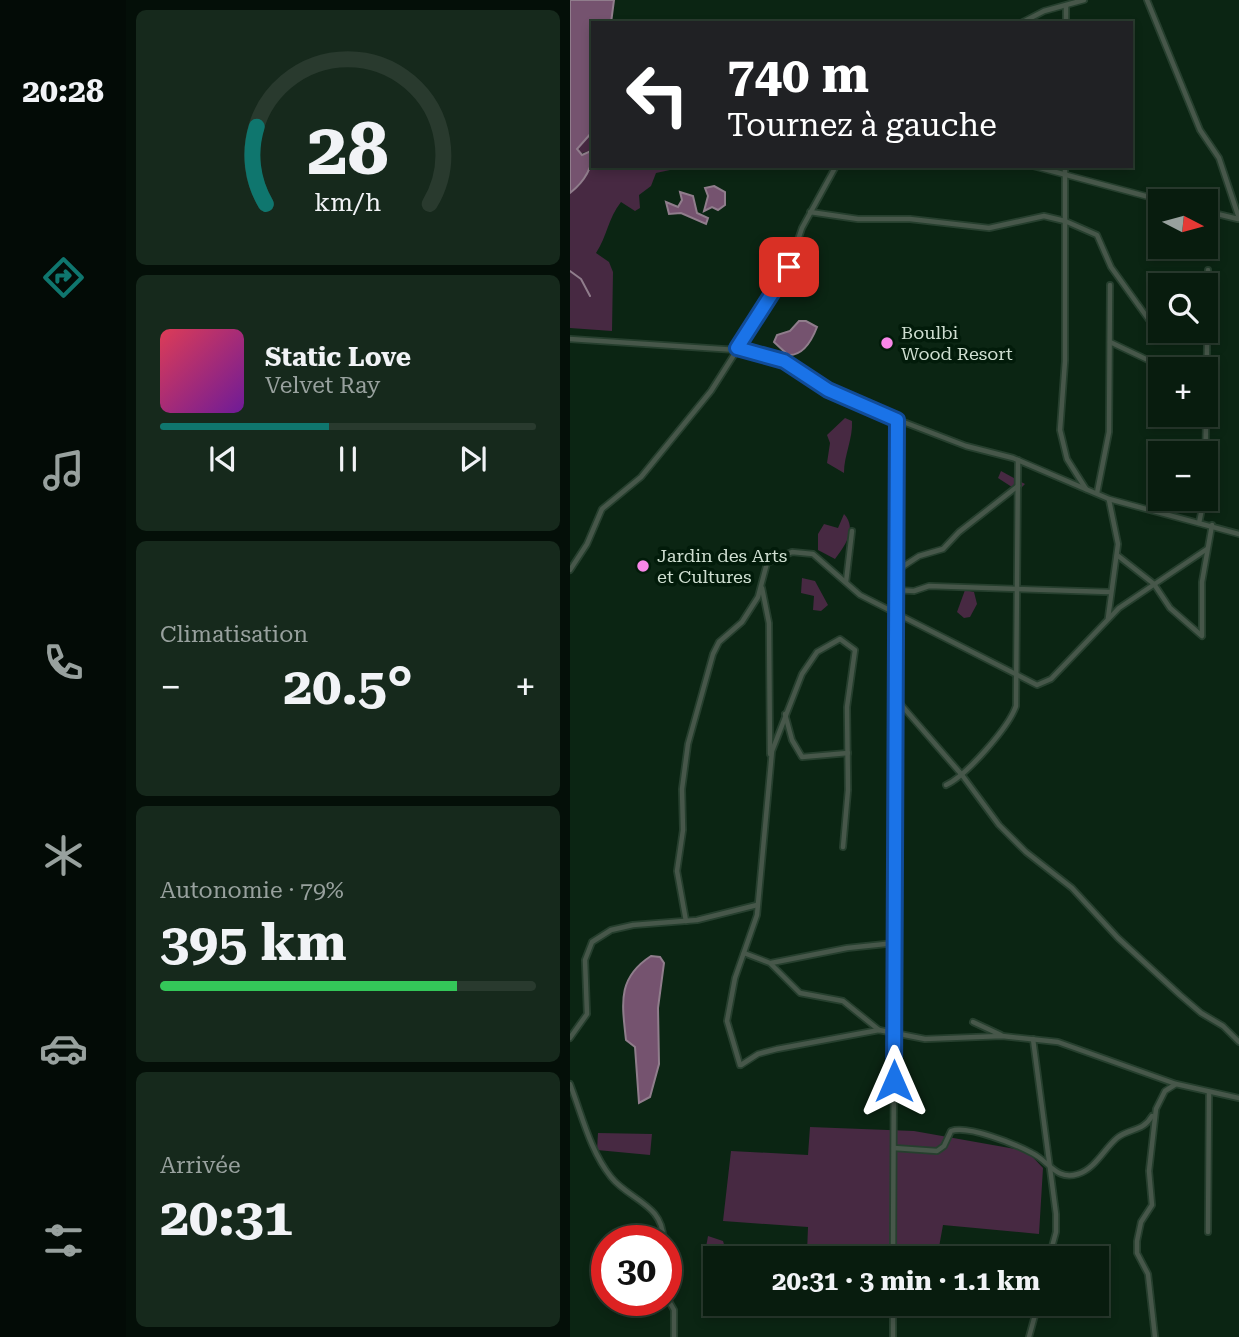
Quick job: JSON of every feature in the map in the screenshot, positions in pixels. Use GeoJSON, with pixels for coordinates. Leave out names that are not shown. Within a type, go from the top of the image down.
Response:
{"type":"FeatureCollection","features":[{"type":"Feature","properties":{"kind":"street"},"geometry":{"type":"LineString","coordinates":[[1026,21],[1084,0]]}},
{"type":"Feature","properties":{"kind":"street"},"geometry":{"type":"LineString","coordinates":[[1147,0],[1200,130],[1219,158],[1238,218],[1218,214]]}},
{"type":"Feature","properties":{"kind":"street"},"geometry":{"type":"LineString","coordinates":[[1066,5],[1066,21]]}},
{"type":"Feature","properties":{"kind":"street"},"geometry":{"type":"LineString","coordinates":[[570,570],[587,544],[602,509],[634,485],[673,442],[737,348],[788,270],[810,212],[835,168]]}},
{"type":"Feature","properties":{"kind":"street"},"geometry":{"type":"LineString","coordinates":[[1039,168],[1148,197]]}},
{"type":"Feature","properties":{"kind":"street"},"geometry":{"type":"LineString","coordinates":[[1065,168],[1065,361],[1060,430],[1067,459],[1086,489]]}},
{"type":"Feature","properties":{"kind":"street"},"geometry":{"type":"LineString","coordinates":[[810,212],[858,219],[910,219],[989,228],[1031,216],[1065,221],[1097,235],[1117,277],[1148,319]]}},
{"type":"Feature","properties":{"kind":"street"},"geometry":{"type":"LineString","coordinates":[[1207,357],[1208,270]]}},
{"type":"Feature","properties":{"kind":"street"},"geometry":{"type":"LineString","coordinates":[[1097,493],[1109,432],[1110,285]]}},
{"type":"Feature","properties":{"kind":"street"},"geometry":{"type":"LineString","coordinates":[[570,339],[737,348],[784,361],[828,390],[897,420],[966,446],[1018,460],[1109,499],[1212,525],[1238,537]]}},
{"type":"Feature","properties":{"kind":"street"},"geometry":{"type":"LineString","coordinates":[[1110,342],[1148,360]]}},
{"type":"Feature","properties":{"kind":"street"},"geometry":{"type":"LineString","coordinates":[[893,1246],[897,420]]}},
{"type":"Feature","properties":{"kind":"street"},"geometry":{"type":"LineString","coordinates":[[946,785],[962,775],[1012,717],[1016,676],[1018,460]]}},
{"type":"Feature","properties":{"kind":"street"},"geometry":{"type":"LineString","coordinates":[[896,571],[919,556],[943,549],[959,532],[1019,486]]}},
{"type":"Feature","properties":{"kind":"street"},"geometry":{"type":"LineString","coordinates":[[1108,620],[1109,592],[1117,555],[1117,533],[1109,499]]}},
{"type":"Feature","properties":{"kind":"street"},"geometry":{"type":"LineString","coordinates":[[1199,523],[1202,511]]}},
{"type":"Feature","properties":{"kind":"street"},"geometry":{"type":"LineString","coordinates":[[1117,555],[1154,584],[1170,608],[1202,636],[1201,592],[1212,525]]}},
{"type":"Feature","properties":{"kind":"street"},"geometry":{"type":"LineString","coordinates":[[846,583],[852,531]]}},
{"type":"Feature","properties":{"kind":"street"},"geometry":{"type":"LineString","coordinates":[[687,921],[677,871],[683,836],[681,789],[688,744],[713,654],[719,642],[742,622],[761,587],[767,563],[792,552],[805,552],[820,558],[860,595],[1037,685],[1051,679],[1126,602],[1207,549]]}},
{"type":"Feature","properties":{"kind":"street"},"geometry":{"type":"LineString","coordinates":[[896,590],[914,591],[929,586],[1109,592]]}},
{"type":"Feature","properties":{"kind":"street"},"geometry":{"type":"LineString","coordinates":[[761,587],[769,623],[770,761],[757,905],[731,994],[728,1021],[740,1065],[748,1059],[777,1049],[879,1030]]}},
{"type":"Feature","properties":{"kind":"street"},"geometry":{"type":"LineString","coordinates":[[770,761],[785,712],[802,674],[817,652],[833,640],[846,640],[855,650],[847,707],[848,753],[843,848]]}},
{"type":"Feature","properties":{"kind":"street"},"geometry":{"type":"LineString","coordinates":[[897,699],[962,775],[999,825],[1026,852],[1072,888],[1118,938],[1180,995],[1201,1013],[1223,1026],[1238,1042]]}},
{"type":"Feature","properties":{"kind":"street"},"geometry":{"type":"LineString","coordinates":[[785,712],[792,740],[802,757],[848,753]]}},
{"type":"Feature","properties":{"kind":"street"},"geometry":{"type":"LineString","coordinates":[[570,1038],[587,1014],[585,960],[592,942],[611,930],[633,925],[731,914],[757,905]]}},
{"type":"Feature","properties":{"kind":"street"},"geometry":{"type":"LineString","coordinates":[[770,963],[847,948],[895,943]]}},
{"type":"Feature","properties":{"kind":"street"},"geometry":{"type":"LineString","coordinates":[[744,953],[770,963],[800,993],[843,1001],[879,1030],[895,1035],[925,1039],[1002,1036],[1078,1047],[1176,1084],[1238,1098]]}},
{"type":"Feature","properties":{"kind":"street"},"geometry":{"type":"LineString","coordinates":[[973,1022],[1002,1036]]}},
{"type":"Feature","properties":{"kind":"street"},"geometry":{"type":"LineString","coordinates":[[1033,1039],[1051,1168],[1056,1232],[1052,1246]]}},
{"type":"Feature","properties":{"kind":"street"},"geometry":{"type":"LineString","coordinates":[[570,1084],[597,1157],[613,1180],[653,1211],[661,1225]]}},
{"type":"Feature","properties":{"kind":"street"},"geometry":{"type":"LineString","coordinates":[[894,1148],[937,1152],[944,1146],[951,1131],[960,1128],[981,1132],[1030,1151],[1060,1175],[1080,1174],[1119,1136],[1148,1124],[1165,1091],[1176,1084]]}},
{"type":"Feature","properties":{"kind":"street"},"geometry":{"type":"LineString","coordinates":[[1208,1231],[1209,1092]]}},
{"type":"Feature","properties":{"kind":"street"},"geometry":{"type":"LineString","coordinates":[[1155,1337],[1148,1273],[1136,1247],[1141,1222],[1152,1205],[1149,1171],[1156,1109]]}},
{"type":"Feature","properties":{"kind":"street"},"geometry":{"type":"LineString","coordinates":[[674,1316],[674,1337]]}},
{"type":"Feature","properties":{"kind":"street"},"geometry":{"type":"LineString","coordinates":[[893,1316],[893,1337]]}},
{"type":"Feature","properties":{"kind":"street"},"geometry":{"type":"LineString","coordinates":[[1029,1337],[1035,1316]]}},
{"type":"Feature","properties":{"kind":"shaded area"},"geometry":{"type":"Polygon","coordinates":[[[570,0],[614,0],[611,21],[591,21],[591,133],[577,149],[582,155],[591,151],[591,163],[580,184],[570,193],[570,0]]]}},
{"type":"Feature","properties":{"kind":"shaded area"},"geometry":{"type":"Polygon","coordinates":[[[591,133],[591,151],[579,154],[577,149],[591,133]]]}},
{"type":"Feature","properties":{"kind":"shaded area"},"geometry":{"type":"Polygon","coordinates":[[[591,163],[591,168],[670,168],[656,173],[651,186],[639,195],[640,208],[635,211],[621,202],[596,253],[609,262],[613,272],[612,331],[570,328],[570,193],[580,185],[591,163]]]}},
{"type":"Feature","properties":{"kind":"shaded area"},"geometry":{"type":"Polygon","coordinates":[[[714,186],[725,192],[725,205],[718,210],[712,207],[704,211],[708,196],[705,188],[714,186]]]}},
{"type":"Feature","properties":{"kind":"shaded area"},"geometry":{"type":"Polygon","coordinates":[[[680,192],[693,196],[697,213],[708,218],[706,224],[681,213],[669,214],[666,202],[678,207],[682,200],[680,192]]]}},
{"type":"Feature","properties":{"kind":"shaded area"},"geometry":{"type":"Polygon","coordinates":[[[799,321],[806,321],[817,327],[810,342],[802,350],[788,355],[774,342],[777,335],[790,331],[799,321]]]}},
{"type":"Feature","properties":{"kind":"shaded area"},"geometry":{"type":"Polygon","coordinates":[[[845,418],[852,421],[852,428],[844,473],[827,463],[830,443],[827,435],[845,418]]]}},
{"type":"Feature","properties":{"kind":"shaded area"},"geometry":{"type":"Polygon","coordinates":[[[1001,471],[1025,484],[1018,491],[998,478],[1001,471]]]}},
{"type":"Feature","properties":{"kind":"shaded area"},"geometry":{"type":"Polygon","coordinates":[[[844,514],[850,532],[835,559],[818,550],[818,534],[824,524],[838,528],[844,514]]]}},
{"type":"Feature","properties":{"kind":"shaded area"},"geometry":{"type":"Polygon","coordinates":[[[802,578],[815,581],[828,605],[821,611],[813,610],[814,596],[801,593],[802,578]]]}},
{"type":"Feature","properties":{"kind":"shaded area"},"geometry":{"type":"Polygon","coordinates":[[[965,590],[974,592],[977,604],[970,617],[964,618],[957,612],[965,590]]]}},
{"type":"Feature","properties":{"kind":"shaded area"},"geometry":{"type":"Polygon","coordinates":[[[651,956],[660,957],[664,963],[658,1008],[659,1064],[650,1097],[639,1103],[635,1047],[626,1040],[623,1003],[627,982],[632,973],[651,956]]]}},
{"type":"Feature","properties":{"kind":"shaded area"},"geometry":{"type":"Polygon","coordinates":[[[810,1127],[914,1131],[1027,1151],[1043,1168],[1039,1234],[943,1225],[939,1246],[807,1246],[808,1227],[723,1221],[731,1151],[808,1155],[810,1127]]]}},
{"type":"Feature","properties":{"kind":"shaded area"},"geometry":{"type":"Polygon","coordinates":[[[598,1133],[652,1134],[650,1155],[597,1150],[598,1133]]]}},
{"type":"Feature","properties":{"kind":"shaded area"},"geometry":{"type":"Polygon","coordinates":[[[708,1236],[723,1241],[724,1246],[706,1246],[708,1236]]]}},
{"type":"Feature","properties":{"kind":"waterway"},"geometry":{"type":"LineString","coordinates":[[570,271],[581,279],[590,296]]}},
{"type":"Feature","properties":{"kind":"place","name":"Boulbi Wood Resort"},"geometry":{"type":"Point","coordinates":[887,343]}},
{"type":"Feature","properties":{"kind":"place","name":"Jardin des Arts et Cultures"},"geometry":{"type":"Point","coordinates":[643,566]}},
{"type":"Feature","properties":{"kind":"route"},"geometry":{"type":"LineString","coordinates":[[789,267],[737,348],[784,361],[828,390],[897,420],[894,1081]]}}]}
